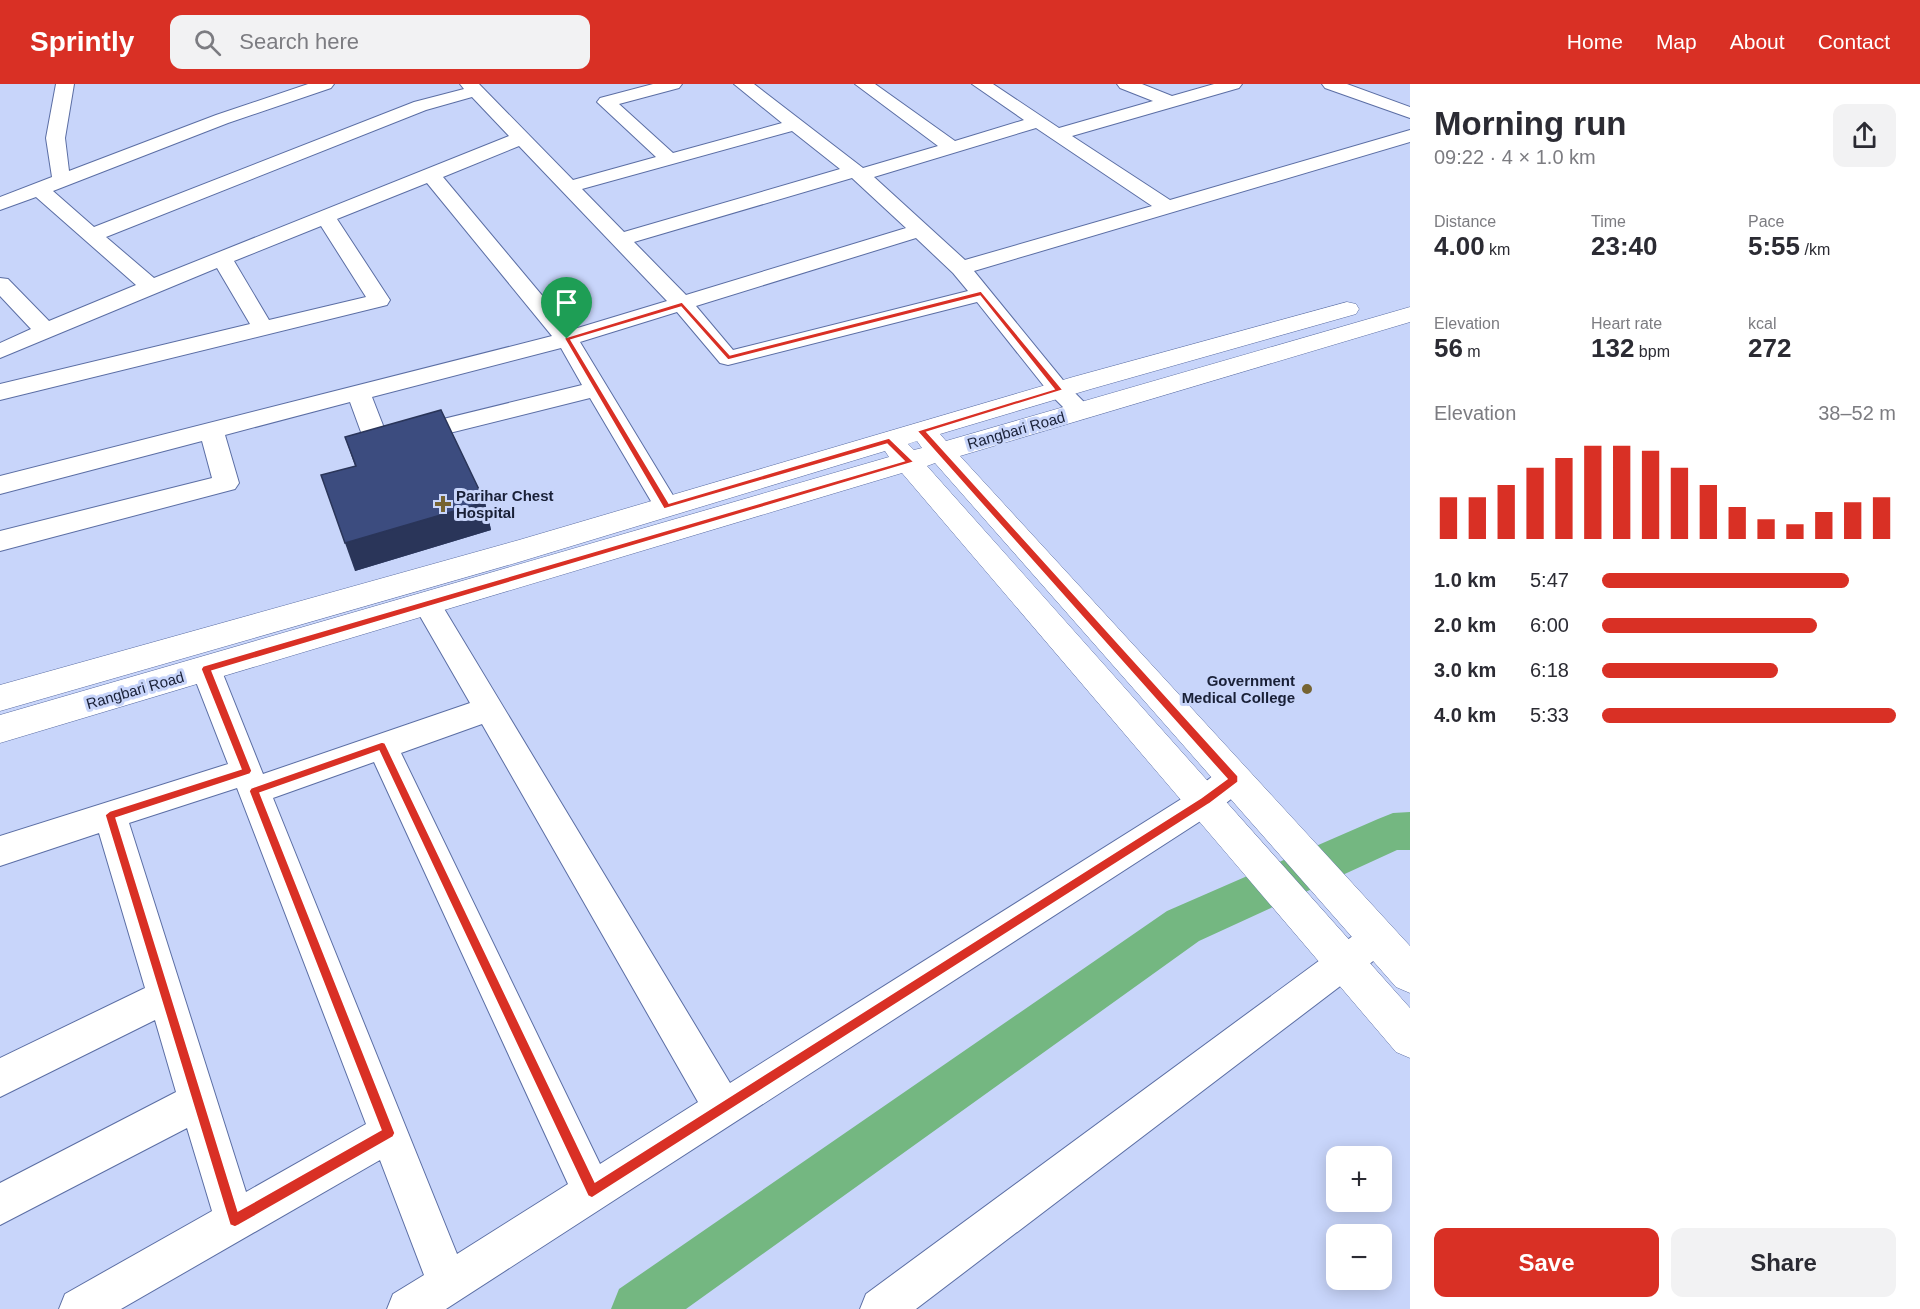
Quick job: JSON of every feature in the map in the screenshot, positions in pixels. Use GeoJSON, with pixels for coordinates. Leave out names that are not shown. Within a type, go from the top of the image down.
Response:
{"type":"FeatureCollection","features":[{"type":"Feature","properties":{"kind":"street"},"geometry":{"type":"LineString","coordinates":[[63,180],[56,163],[56,132],[65,100],[64,84]]}},
{"type":"Feature","properties":{"kind":"street"},"geometry":{"type":"LineString","coordinates":[[0,204],[222,119],[286,90],[326,84]]}},
{"type":"Feature","properties":{"kind":"street"},"geometry":{"type":"LineString","coordinates":[[669,159],[606,102],[674,84]]}},
{"type":"Feature","properties":{"kind":"street"},"geometry":{"type":"LineString","coordinates":[[743,84],[857,173],[961,268],[1059,390],[1082,411]]}},
{"type":"Feature","properties":{"kind":"street"},"geometry":{"type":"LineString","coordinates":[[864,84],[953,147]]}},
{"type":"Feature","properties":{"kind":"street"},"geometry":{"type":"LineString","coordinates":[[981,84],[1167,207]]}},
{"type":"Feature","properties":{"kind":"street"},"geometry":{"type":"LineString","coordinates":[[1126,84],[1171,102]]}},
{"type":"Feature","properties":{"kind":"street"},"geometry":{"type":"LineString","coordinates":[[1057,134],[1233,84]]}},
{"type":"Feature","properties":{"kind":"street"},"geometry":{"type":"LineString","coordinates":[[1331,84],[1410,113]]}},
{"type":"Feature","properties":{"kind":"street"},"geometry":{"type":"LineString","coordinates":[[92,235],[420,106],[473,88],[682,304],[728,358],[981,294]]}},
{"type":"Feature","properties":{"kind":"street"},"geometry":{"type":"LineString","coordinates":[[621,240],[1038,122]]}},
{"type":"Feature","properties":{"kind":"street"},"geometry":{"type":"LineString","coordinates":[[569,187],[795,125]]}},
{"type":"Feature","properties":{"kind":"street"},"geometry":{"type":"LineString","coordinates":[[961,268],[1410,136]]}},
{"type":"Feature","properties":{"kind":"street"},"geometry":{"type":"LineString","coordinates":[[0,351],[222,258],[522,138]]}},
{"type":"Feature","properties":{"kind":"street"},"geometry":{"type":"LineString","coordinates":[[430,174],[567,339],[667,507]]}},
{"type":"Feature","properties":{"kind":"street"},"geometry":{"type":"LineString","coordinates":[[39,189],[151,287]]}},
{"type":"Feature","properties":{"kind":"street"},"geometry":{"type":"LineString","coordinates":[[0,392],[379,300],[326,217]]}},
{"type":"Feature","properties":{"kind":"street"},"geometry":{"type":"LineString","coordinates":[[0,485],[567,339],[920,230]]}},
{"type":"Feature","properties":{"kind":"street"},"geometry":{"type":"LineString","coordinates":[[222,258],[263,328]]}},
{"type":"Feature","properties":{"kind":"street"},"geometry":{"type":"LineString","coordinates":[[0,284],[46,331]]}},
{"type":"Feature","properties":{"kind":"street","name":"Rangbari Road"},"geometry":{"type":"LineString","coordinates":[[931,442],[1059,390],[1410,292]]}},
{"type":"Feature","properties":{"kind":"street","name":"Rangbari Road"},"geometry":{"type":"LineString","coordinates":[[0,698],[667,507],[931,442],[1082,411],[1410,314]]}},
{"type":"Feature","properties":{"kind":"street"},"geometry":{"type":"LineString","coordinates":[[359,393],[377,443],[596,389]]}},
{"type":"Feature","properties":{"kind":"street"},"geometry":{"type":"LineString","coordinates":[[0,541],[226,483],[212,431]]}},
{"type":"Feature","properties":{"kind":"street"},"geometry":{"type":"LineString","coordinates":[[931,442],[1410,974]]}},
{"type":"Feature","properties":{"kind":"street"},"geometry":{"type":"LineString","coordinates":[[899,451],[1410,1038]]}},
{"type":"Feature","properties":{"kind":"street","name":"Rangbari Road"},"geometry":{"type":"LineString","coordinates":[[0,729],[427,604],[899,451]]}},
{"type":"Feature","properties":{"kind":"street"},"geometry":{"type":"LineString","coordinates":[[427,604],[723,1108]]}},
{"type":"Feature","properties":{"kind":"street"},"geometry":{"type":"LineString","coordinates":[[206,669],[448,1283]]}},
{"type":"Feature","properties":{"kind":"street"},"geometry":{"type":"LineString","coordinates":[[0,851],[110,815],[382,746],[489,709]]}},
{"type":"Feature","properties":{"kind":"street"},"geometry":{"type":"LineString","coordinates":[[382,746],[592,1191]]}},
{"type":"Feature","properties":{"kind":"street"},"geometry":{"type":"LineString","coordinates":[[408,1309],[723,1108],[1245,791]]}},
{"type":"Feature","properties":{"kind":"street"},"geometry":{"type":"LineString","coordinates":[[110,815],[235,1220]]}},
{"type":"Feature","properties":{"kind":"street"},"geometry":{"type":"LineString","coordinates":[[899,1304],[1377,938]]}},
{"type":"Feature","properties":{"kind":"street"},"geometry":{"type":"LineString","coordinates":[[0,1078],[166,996]]}},
{"type":"Feature","properties":{"kind":"street"},"geometry":{"type":"LineString","coordinates":[[0,1205],[198,1101]]}},
{"type":"Feature","properties":{"kind":"street"},"geometry":{"type":"LineString","coordinates":[[80,1309],[388,1133]]}},
{"type":"Feature","properties":{"kind":"building"},"geometry":{"type":"Polygon","coordinates":[[[441,410],[485,502],[345,543],[321,475],[356,466],[345,437],[441,410]]]}},
{"type":"Feature","properties":{"kind":"waterway"},"geometry":{"type":"LineString","coordinates":[[639,1309],[1183,926],[1393,832],[1410,831]]}},
{"type":"Feature","properties":{"kind":"place","name":"Parihar Chest Hospital"},"geometry":{"type":"Point","coordinates":[443,504]}},
{"type":"Feature","properties":{"kind":"place","name":"Government Medical College"},"geometry":{"type":"Point","coordinates":[1307,689]}},
{"type":"Feature","properties":{"kind":"route"},"geometry":{"type":"LineString","coordinates":[[981,294],[1059,390],[921,431],[1234,779],[1205,801],[592,1191],[382,746],[254,791],[388,1133],[235,1220],[110,815],[247,771],[206,669],[910,462],[889,441],[667,507],[567,339],[682,304],[728,358],[981,294]]}}]}
